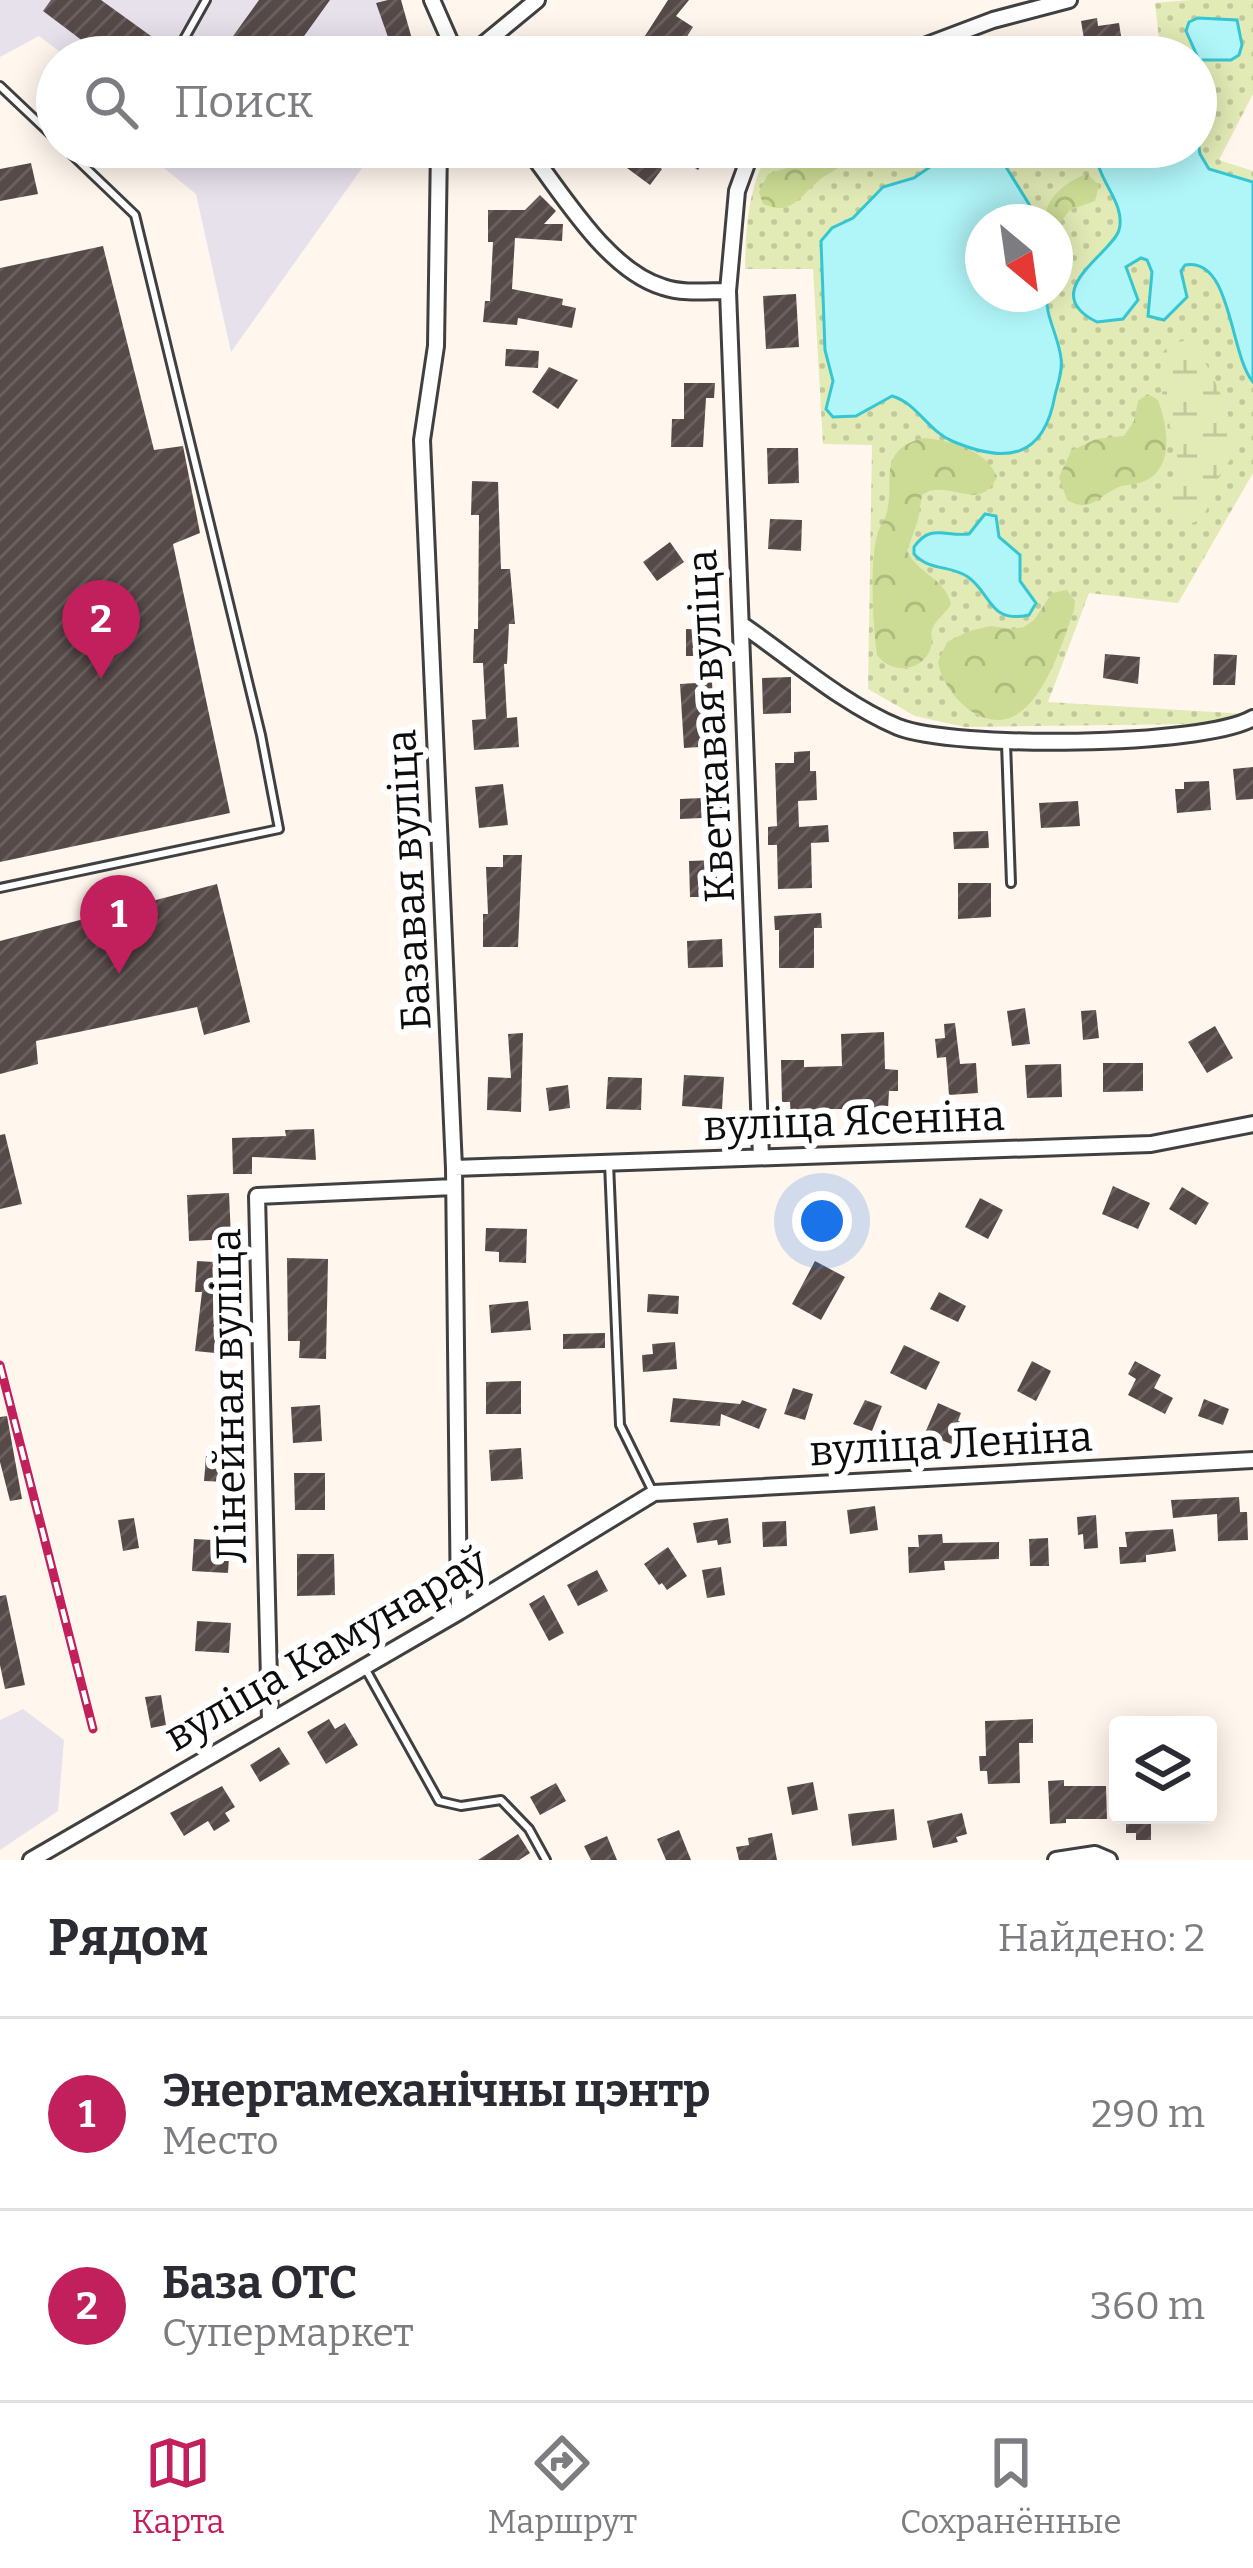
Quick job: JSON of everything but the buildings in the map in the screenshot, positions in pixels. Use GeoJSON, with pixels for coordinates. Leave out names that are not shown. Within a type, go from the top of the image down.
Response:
{"type":"FeatureCollection","features":[{"type":"Feature","properties":{"kind":"street"},"geometry":{"type":"LineString","coordinates":[[432,0],[448,36]]}},
{"type":"Feature","properties":{"kind":"street"},"geometry":{"type":"LineString","coordinates":[[493,36],[537,0]]}},
{"type":"Feature","properties":{"kind":"street"},"geometry":{"type":"LineString","coordinates":[[951,36],[1069,0]]}},
{"type":"Feature","properties":{"kind":"street","name":"Базавая вуліца"},"geometry":{"type":"LineString","coordinates":[[439,168],[436,346],[422,440],[454,1168],[459,1612]]}},
{"type":"Feature","properties":{"kind":"street"},"geometry":{"type":"LineString","coordinates":[[543,168],[606,248],[639,277],[677,291],[728,291]]}},
{"type":"Feature","properties":{"kind":"street","name":"Кветкавая вуліца"},"geometry":{"type":"LineString","coordinates":[[745,168],[737,190],[728,291],[761,1157]]}},
{"type":"Feature","properties":{"kind":"street"},"geometry":{"type":"LineString","coordinates":[[744,626],[899,727],[954,740],[1006,743],[1199,733],[1253,718]]}},
{"type":"Feature","properties":{"kind":"street","name":"вуліца Ясеніна"},"geometry":{"type":"LineString","coordinates":[[454,1168],[1151,1144],[1253,1124]]}},
{"type":"Feature","properties":{"kind":"street","name":"Лінейная вуліца"},"geometry":{"type":"LineString","coordinates":[[270,1720],[257,1196],[454,1187]]}},
{"type":"Feature","properties":{"kind":"street","name":"вуліца Леніна"},"geometry":{"type":"LineString","coordinates":[[654,1493],[1253,1460]]}},
{"type":"Feature","properties":{"kind":"street","name":"вуліца Камунараў"},"geometry":{"type":"LineString","coordinates":[[31,1860],[654,1493]]}},
{"type":"Feature","properties":{"kind":"street"},"geometry":{"type":"LineString","coordinates":[[1056,1860],[1095,1854],[1109,1860]]}},
{"type":"Feature","properties":{"kind":"lane"},"geometry":{"type":"LineString","coordinates":[[186,36],[206,0]]}},
{"type":"Feature","properties":{"kind":"lane"},"geometry":{"type":"LineString","coordinates":[[2,90],[36,121]]}},
{"type":"Feature","properties":{"kind":"lane"},"geometry":{"type":"LineString","coordinates":[[0,888],[279,829],[261,735],[135,215],[86,168]]}},
{"type":"Feature","properties":{"kind":"lane"},"geometry":{"type":"LineString","coordinates":[[1006,743],[1011,883]]}},
{"type":"Feature","properties":{"kind":"lane"},"geometry":{"type":"LineString","coordinates":[[609,1163],[620,1425],[654,1493]]}},
{"type":"Feature","properties":{"kind":"lane"},"geometry":{"type":"LineString","coordinates":[[364,1665],[439,1801],[461,1806],[501,1800],[529,1829],[546,1860]]}},
{"type":"Feature","properties":{"kind":"shaded area"},"geometry":{"type":"Polygon","coordinates":[[[0,0],[401,0],[411,36],[36,36],[0,57],[0,0]]]}},
{"type":"Feature","properties":{"kind":"shaded area"},"geometry":{"type":"Polygon","coordinates":[[[164,168],[362,168],[231,352],[196,194],[164,168]]]}},
{"type":"Feature","properties":{"kind":"shaded area"},"geometry":{"type":"Polygon","coordinates":[[[23,1709],[64,1740],[58,1811],[0,1850],[0,1720],[23,1709]]]}},
{"type":"Feature","properties":{"kind":"green space"},"geometry":{"type":"Polygon","coordinates":[[[1253,0],[1253,94],[1219,160],[1253,171],[1253,473],[1178,603],[1089,593],[1048,702],[1247,714],[1195,724],[965,727],[915,716],[868,689],[872,445],[823,444],[813,269],[745,269],[757,176],[761,168],[1217,168],[1217,36],[1159,36],[1155,3],[1253,0]]]}},
{"type":"Feature","properties":{"kind":"green space"},"geometry":{"type":"Polygon","coordinates":[[[787,168],[837,168],[798,200],[780,208],[763,204],[759,192],[768,174],[787,168]]]}},
{"type":"Feature","properties":{"kind":"green space"},"geometry":{"type":"Polygon","coordinates":[[[1087,174],[1099,185],[1095,201],[1073,209],[1073,204],[1049,204],[1051,200],[1087,174]]]}},
{"type":"Feature","properties":{"kind":"green space"},"geometry":{"type":"Polygon","coordinates":[[[1186,340],[1217,386],[1235,441],[1204,515],[1190,523],[1165,516],[1159,502],[1177,472],[1178,460],[1160,384],[1161,356],[1167,346],[1186,340]]]}},
{"type":"Feature","properties":{"kind":"green space"},"geometry":{"type":"Polygon","coordinates":[[[1148,394],[1158,400],[1166,432],[1165,454],[1156,473],[1088,504],[1067,500],[1059,477],[1071,451],[1096,439],[1124,436],[1134,421],[1138,401],[1148,394]]]}},
{"type":"Feature","properties":{"kind":"green space"},"geometry":{"type":"Polygon","coordinates":[[[923,438],[976,453],[997,477],[981,493],[942,490],[922,495],[907,551],[943,588],[951,604],[933,627],[932,643],[922,662],[898,668],[877,655],[873,559],[889,503],[893,460],[898,451],[923,438]]]}},
{"type":"Feature","properties":{"kind":"green space"},"geometry":{"type":"Polygon","coordinates":[[[1067,590],[1075,601],[1074,610],[1051,670],[1026,708],[1009,718],[990,719],[968,709],[948,688],[940,669],[938,662],[947,642],[991,626],[1024,627],[1052,593],[1067,590]]]}},
{"type":"Feature","properties":{"kind":"water"},"geometry":{"type":"Polygon","coordinates":[[[1198,18],[1237,20],[1239,55],[1217,60],[1217,36],[1188,36],[1189,22],[1198,18]]]}},
{"type":"Feature","properties":{"kind":"water"},"geometry":{"type":"Polygon","coordinates":[[[929,168],[1007,168],[1029,204],[965,204],[965,312],[1048,312],[1061,358],[1050,416],[1032,444],[1020,451],[989,453],[952,441],[892,396],[856,416],[833,417],[826,409],[833,381],[825,350],[821,241],[832,228],[853,218],[883,187],[914,178],[929,168]]]}},
{"type":"Feature","properties":{"kind":"water"},"geometry":{"type":"Polygon","coordinates":[[[1208,168],[1253,182],[1253,382],[1221,291],[1200,267],[1185,265],[1181,271],[1187,297],[1164,320],[1148,316],[1152,272],[1141,258],[1126,267],[1138,300],[1123,319],[1097,322],[1080,310],[1075,286],[1119,230],[1118,209],[1099,169],[1208,168]]]}},
{"type":"Feature","properties":{"kind":"water"},"geometry":{"type":"Polygon","coordinates":[[[985,514],[996,516],[999,537],[1020,555],[1020,581],[1036,603],[1029,615],[1016,617],[998,611],[968,577],[914,554],[914,547],[926,535],[969,534],[985,514]]]}},
{"type":"Feature","properties":{"kind":"railway"},"geometry":{"type":"LineString","coordinates":[[0,1365],[93,1729]]}},
{"type":"Feature","properties":{"kind":"place","name":"База ОТС"},"geometry":{"type":"Point","coordinates":[101,679]}},
{"type":"Feature","properties":{"kind":"place","name":"Энергамеханічны цэнтр"},"geometry":{"type":"Point","coordinates":[119,974]}}]}
